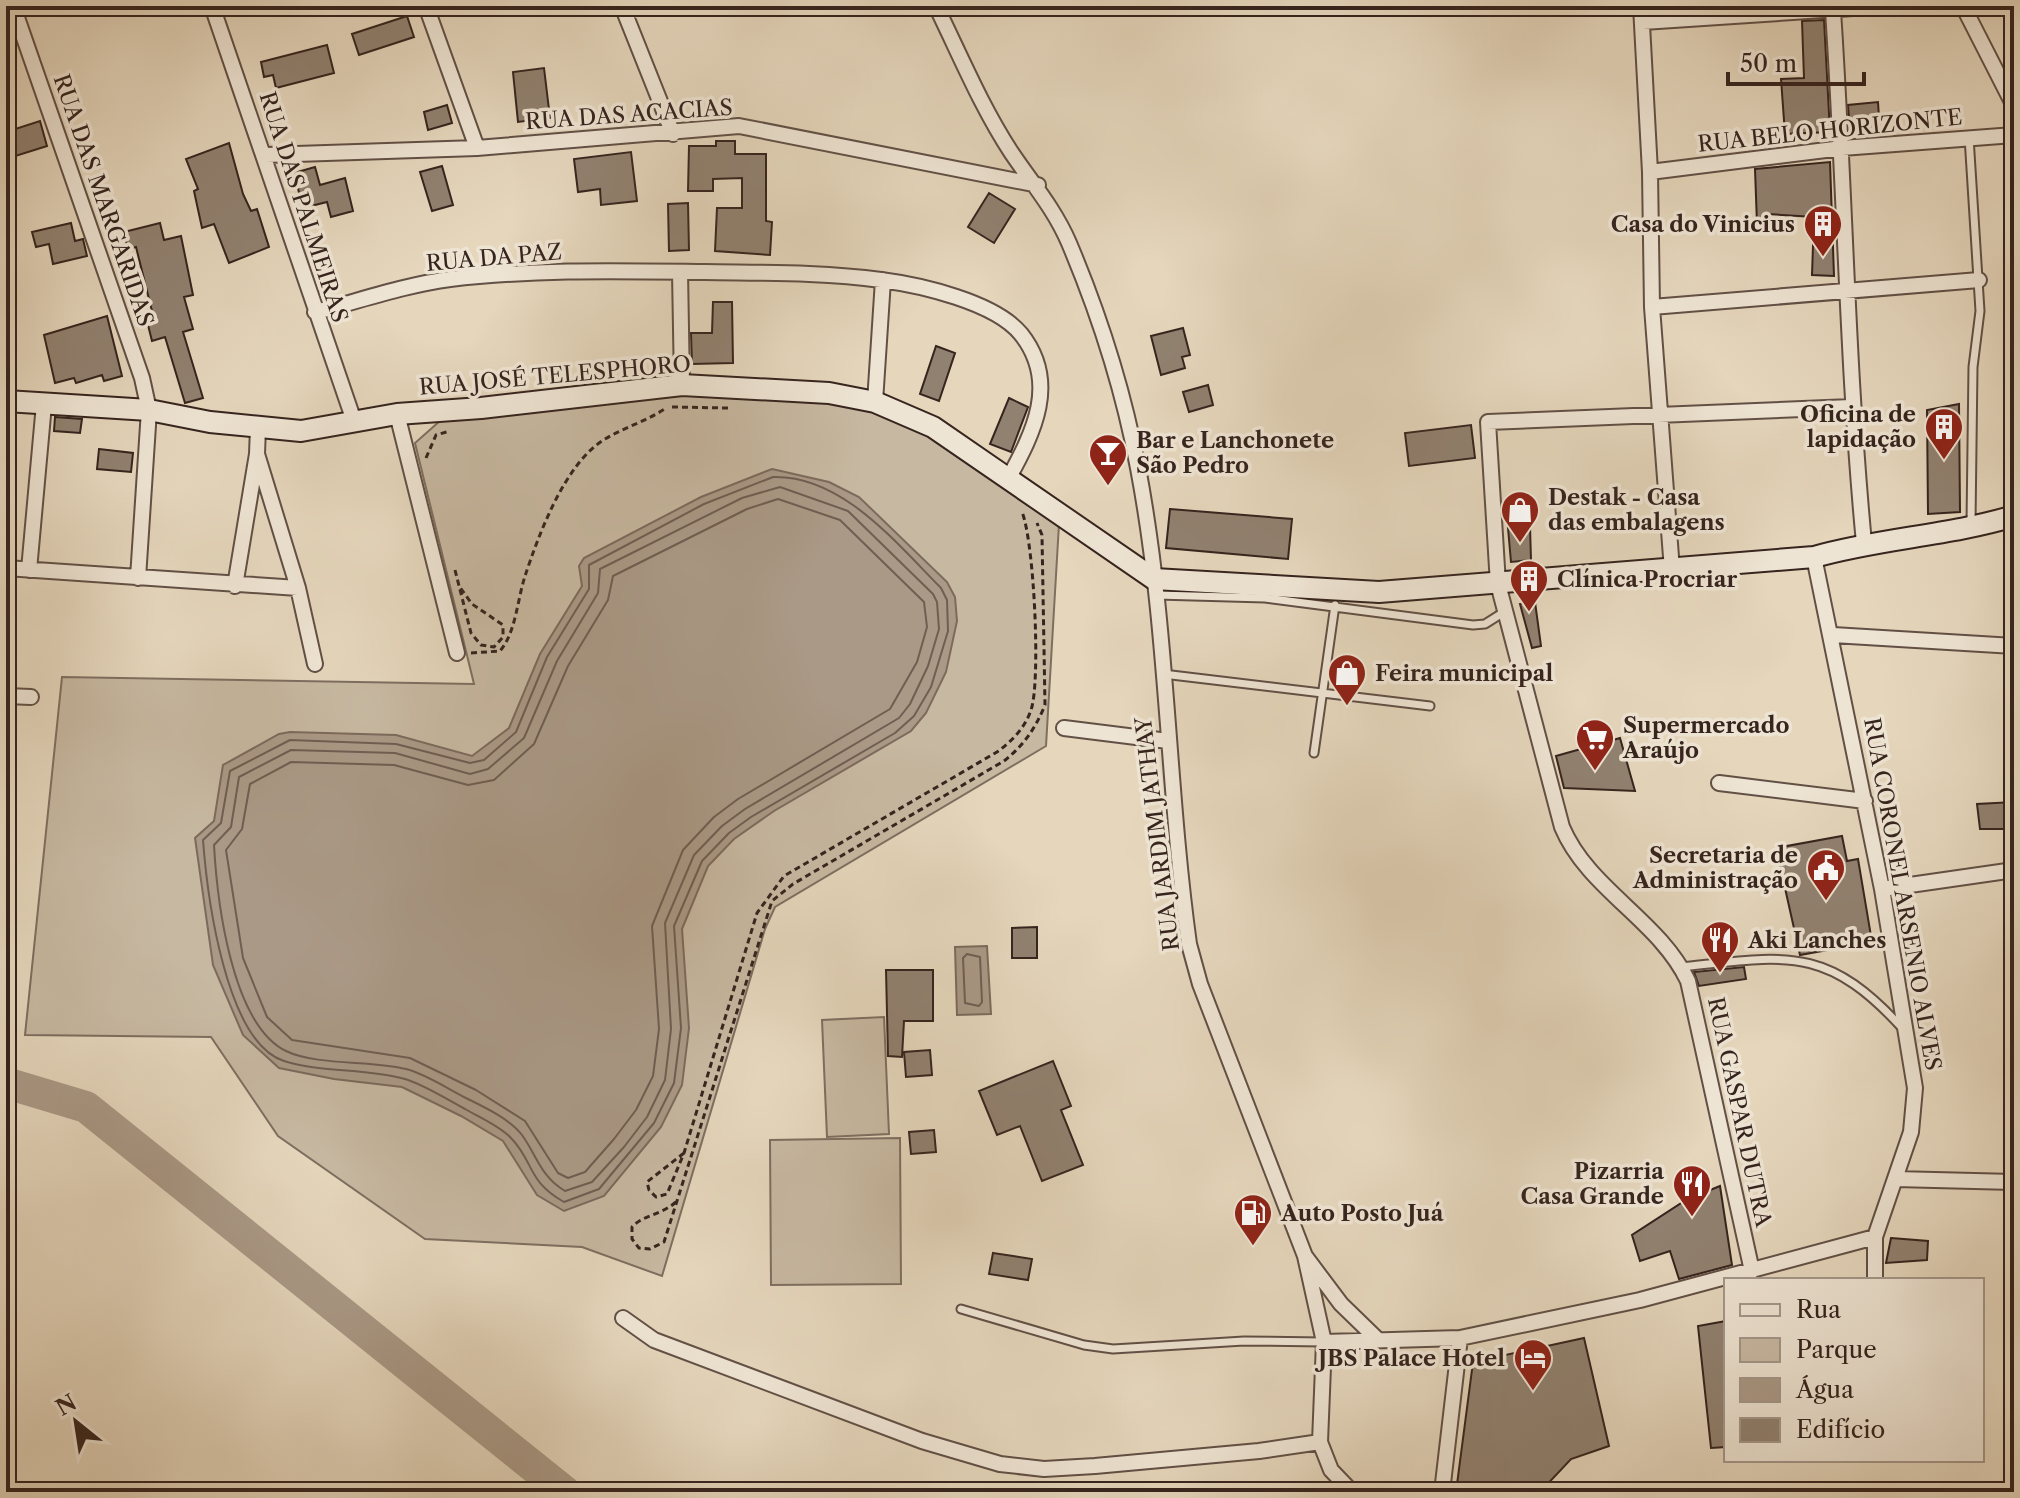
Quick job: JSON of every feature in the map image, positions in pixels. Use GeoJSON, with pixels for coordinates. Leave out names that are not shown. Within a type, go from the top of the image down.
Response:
{"type":"FeatureCollection","features":[{"type":"Feature","properties":{"kind":"street","name":"RUA DAS MARGARIDAS"},"geometry":{"type":"LineString","coordinates":[[13,6],[142,378],[149,410],[138,578]]}},
{"type":"Feature","properties":{"kind":"street","name":"RUA DAS PALMEIRAS"},"geometry":{"type":"LineString","coordinates":[[212,6],[266,155],[315,312],[354,421]]}},
{"type":"Feature","properties":{"kind":"street"},"geometry":{"type":"LineString","coordinates":[[426,6],[477,148]]}},
{"type":"Feature","properties":{"kind":"street"},"geometry":{"type":"LineString","coordinates":[[640,6],[623,9],[673,134]]}},
{"type":"Feature","properties":{"kind":"street","name":"RUA JARDIM JATHAY"},"geometry":{"type":"LineString","coordinates":[[936,6],[980,99],[1012,153],[1038,185],[1068,241],[1124,410],[1138,469],[1155,587],[1189,944],[1200,984],[1305,1256],[1324,1342],[1320,1442]]}},
{"type":"Feature","properties":{"kind":"street"},"geometry":{"type":"LineString","coordinates":[[1641,6],[1650,172],[1652,307],[1672,570]]}},
{"type":"Feature","properties":{"kind":"street"},"geometry":{"type":"LineString","coordinates":[[1643,22],[1883,6]]}},
{"type":"Feature","properties":{"kind":"street"},"geometry":{"type":"LineString","coordinates":[[1963,6],[2014,106]]}},
{"type":"Feature","properties":{"kind":"street"},"geometry":{"type":"LineString","coordinates":[[1833,11],[1842,148],[1851,407],[1864,543]]}},
{"type":"Feature","properties":{"kind":"street","name":"RUA DAS ACACIAS"},"geometry":{"type":"LineString","coordinates":[[266,155],[477,148],[673,134],[739,126],[1038,185]]}},
{"type":"Feature","properties":{"kind":"street","name":"RUA BELO HORIZONTE"},"geometry":{"type":"LineString","coordinates":[[1650,172],[1842,148],[2014,135]]}},
{"type":"Feature","properties":{"kind":"street","name":"RUA DA PAZ"},"geometry":{"type":"LineString","coordinates":[[315,312],[448,279],[576,272],[680,272],[883,280],[938,292],[980,306],[1023,336],[1037,366],[1043,397],[1022,455],[1008,479]]}},
{"type":"Feature","properties":{"kind":"street"},"geometry":{"type":"LineString","coordinates":[[678,393],[680,272]]}},
{"type":"Feature","properties":{"kind":"street"},"geometry":{"type":"LineString","coordinates":[[875,402],[883,280]]}},
{"type":"Feature","properties":{"kind":"street"},"geometry":{"type":"LineString","coordinates":[[1652,307],[1979,280]]}},
{"type":"Feature","properties":{"kind":"street","name":"RUA JOSÉ TELESPHORO"},"geometry":{"type":"LineString","coordinates":[[6,401],[149,410],[210,422],[301,431],[397,414],[678,393],[829,393],[875,402],[933,427],[1155,587]]}},
{"type":"Feature","properties":{"kind":"street"},"geometry":{"type":"LineString","coordinates":[[29,570],[44,404]]}},
{"type":"Feature","properties":{"kind":"street"},"geometry":{"type":"LineString","coordinates":[[1659,416],[1851,407]]}},
{"type":"Feature","properties":{"kind":"street"},"geometry":{"type":"LineString","coordinates":[[397,414],[457,653]]}},
{"type":"Feature","properties":{"kind":"street","name":"RUA GASPAR DUTRA"},"geometry":{"type":"LineString","coordinates":[[1659,416],[1488,422],[1498,584],[1569,843],[1681,967],[1695,1001],[1752,1271]]}},
{"type":"Feature","properties":{"kind":"street"},"geometry":{"type":"LineString","coordinates":[[235,586],[257,454],[258,427]]}},
{"type":"Feature","properties":{"kind":"street"},"geometry":{"type":"LineString","coordinates":[[257,454],[298,588],[315,664]]}},
{"type":"Feature","properties":{"kind":"street"},"geometry":{"type":"LineString","coordinates":[[1155,587],[1336,598],[1814,557],[1864,543],[1971,529],[2014,516]]}},
{"type":"Feature","properties":{"kind":"street","name":"RUA CORONEL ARSENIO ALVES"},"geometry":{"type":"LineString","coordinates":[[1814,557],[1833,635],[1882,889],[1907,1033],[1915,1107],[1875,1237],[1875,1278]]}},
{"type":"Feature","properties":{"kind":"street"},"geometry":{"type":"LineString","coordinates":[[6,568],[298,588]]}},
{"type":"Feature","properties":{"kind":"street"},"geometry":{"type":"LineString","coordinates":[[1833,635],[2014,646]]}},
{"type":"Feature","properties":{"kind":"street"},"geometry":{"type":"LineString","coordinates":[[6,696],[31,697]]}},
{"type":"Feature","properties":{"kind":"street"},"geometry":{"type":"LineString","coordinates":[[1064,728],[1168,741]]}},
{"type":"Feature","properties":{"kind":"street"},"geometry":{"type":"LineString","coordinates":[[1719,783],[1865,801]]}},
{"type":"Feature","properties":{"kind":"street"},"geometry":{"type":"LineString","coordinates":[[1882,889],[2014,870]]}},
{"type":"Feature","properties":{"kind":"street"},"geometry":{"type":"LineString","coordinates":[[1895,1179],[2014,1182]]}},
{"type":"Feature","properties":{"kind":"street"},"geometry":{"type":"LineString","coordinates":[[1725,1278],[1875,1237]]}},
{"type":"Feature","properties":{"kind":"street","name":"RUA JARDIM JATHAY"},"geometry":{"type":"LineString","coordinates":[[1305,1256],[1341,1304],[1376,1338]]}},
{"type":"Feature","properties":{"kind":"street"},"geometry":{"type":"LineString","coordinates":[[1324,1342],[1376,1338],[1460,1338],[1640,1300],[1724,1278]]}},
{"type":"Feature","properties":{"kind":"street"},"geometry":{"type":"LineString","coordinates":[[623,1318],[654,1340],[922,1441],[1000,1464],[1044,1469],[1082,1467],[1259,1451],[1320,1442],[1331,1470],[1352,1492]]}},
{"type":"Feature","properties":{"kind":"street"},"geometry":{"type":"LineString","coordinates":[[1442,1492],[1460,1338]]}},
{"type":"Feature","properties":{"kind":"lane"},"geometry":{"type":"LineString","coordinates":[[1969,137],[1979,280],[1971,529]]}},
{"type":"Feature","properties":{"kind":"lane"},"geometry":{"type":"LineString","coordinates":[[1314,753],[1336,598],[1473,625],[1485,624],[1504,612]]}},
{"type":"Feature","properties":{"kind":"lane"},"geometry":{"type":"LineString","coordinates":[[1161,674],[1430,706]]}},
{"type":"Feature","properties":{"kind":"lane"},"geometry":{"type":"LineString","coordinates":[[1681,967],[1742,958],[1800,961],[1856,984],[1875,998],[1907,1033]]}},
{"type":"Feature","properties":{"kind":"lane"},"geometry":{"type":"LineString","coordinates":[[961,1309],[1084,1345],[1113,1349],[1244,1341],[1324,1342]]}},
{"type":"Feature","properties":{"kind":"path"},"geometry":{"type":"LineString","coordinates":[[457,653],[500,651],[511,638],[514,612],[534,549],[568,476],[602,440],[667,406],[678,393]]}},
{"type":"Feature","properties":{"kind":"path"},"geometry":{"type":"LineString","coordinates":[[652,407],[730,408]]}},
{"type":"Feature","properties":{"kind":"path"},"geometry":{"type":"LineString","coordinates":[[425,467],[426,452],[436,435],[463,427]]}},
{"type":"Feature","properties":{"kind":"path"},"geometry":{"type":"LineString","coordinates":[[684,1153],[647,1182],[656,1197],[667,1194],[684,1153],[757,913],[774,885],[784,876],[997,752],[1025,725],[1033,707],[1032,548],[1028,527],[1016,504]]}},
{"type":"Feature","properties":{"kind":"path"},"geometry":{"type":"LineString","coordinates":[[676,1202],[661,1215],[639,1219],[632,1227],[632,1239],[639,1248],[650,1249],[664,1242],[772,901],[793,884],[1004,761],[1021,747],[1035,728],[1045,705],[1042,535],[1036,521]]}},
{"type":"Feature","properties":{"kind":"path"},"geometry":{"type":"LineString","coordinates":[[451,556],[471,633],[481,645],[494,647],[503,637],[503,625],[472,604],[459,586]]}},
{"type":"Feature","properties":{"kind":"green space"},"geometry":{"type":"Polygon","coordinates":[[[674,392],[834,398],[927,428],[1059,524],[1046,746],[775,907],[765,929],[662,1276],[582,1247],[425,1239],[278,1136],[211,1037],[25,1035],[62,677],[474,684],[415,443],[441,420],[674,392]]]}},
{"type":"Feature","properties":{"kind":"green space"},"geometry":{"type":"Polygon","coordinates":[[[884,1017],[889,1134],[827,1137],[822,1020],[884,1017]]]}},
{"type":"Feature","properties":{"kind":"green space"},"geometry":{"type":"Polygon","coordinates":[[[900,1138],[901,1284],[771,1285],[770,1140],[900,1138]]]}},
{"type":"Feature","properties":{"kind":"water"},"geometry":{"type":"Polygon","coordinates":[[[772,469],[829,482],[859,497],[947,582],[955,597],[957,621],[946,672],[926,713],[911,731],[774,811],[734,839],[708,866],[682,929],[689,1028],[682,1085],[661,1127],[604,1196],[564,1211],[537,1195],[503,1141],[461,1116],[402,1087],[334,1079],[279,1068],[243,1035],[213,965],[195,838],[214,821],[223,765],[279,734],[290,732],[396,735],[472,756],[509,728],[540,654],[582,586],[579,566],[584,558],[701,497],[772,469]]]}},
{"type":"Feature","properties":{"kind":"water"},"geometry":{"type":"Polygon","coordinates":[[[987,946],[991,1014],[957,1015],[955,947],[987,946]]]}},
{"type":"Feature","properties":{"kind":"building"},"geometry":{"type":"Polygon","coordinates":[[[407,16],[414,37],[359,55],[352,34],[407,16]]]}},
{"type":"Feature","properties":{"kind":"building"},"geometry":{"type":"Polygon","coordinates":[[[1824,20],[1830,132],[1785,134],[1781,79],[1804,78],[1802,21],[1824,20]]]}},
{"type":"Feature","properties":{"kind":"building"},"geometry":{"type":"Polygon","coordinates":[[[327,45],[334,73],[276,88],[273,75],[264,77],[261,62],[327,45]]]}},
{"type":"Feature","properties":{"kind":"building"},"geometry":{"type":"Polygon","coordinates":[[[544,68],[550,118],[518,122],[513,72],[544,68]]]}},
{"type":"Feature","properties":{"kind":"building"},"geometry":{"type":"Polygon","coordinates":[[[1878,102],[1880,134],[1850,131],[1848,105],[1878,102]]]}},
{"type":"Feature","properties":{"kind":"building"},"geometry":{"type":"Polygon","coordinates":[[[447,105],[452,123],[428,130],[424,112],[447,105]]]}},
{"type":"Feature","properties":{"kind":"building"},"geometry":{"type":"Polygon","coordinates":[[[40,121],[47,146],[6,159],[6,132],[40,121]]]}},
{"type":"Feature","properties":{"kind":"building"},"geometry":{"type":"Polygon","coordinates":[[[716,141],[735,141],[735,154],[766,154],[766,221],[772,222],[770,255],[715,251],[717,208],[742,208],[742,178],[713,179],[713,191],[688,191],[689,146],[716,146],[716,141]]]}},
{"type":"Feature","properties":{"kind":"building"},"geometry":{"type":"Polygon","coordinates":[[[229,143],[243,194],[251,211],[257,209],[269,247],[229,263],[214,224],[202,228],[194,191],[198,189],[186,159],[229,143]]]}},
{"type":"Feature","properties":{"kind":"building"},"geometry":{"type":"Polygon","coordinates":[[[631,152],[637,201],[601,205],[600,189],[578,192],[574,159],[631,152]]]}},
{"type":"Feature","properties":{"kind":"building"},"geometry":{"type":"Polygon","coordinates":[[[1830,162],[1834,276],[1812,275],[1814,217],[1768,214],[1757,224],[1755,169],[1830,162]]]}},
{"type":"Feature","properties":{"kind":"building"},"geometry":{"type":"Polygon","coordinates":[[[442,166],[453,205],[432,211],[420,172],[442,166]]]}},
{"type":"Feature","properties":{"kind":"building"},"geometry":{"type":"Polygon","coordinates":[[[315,167],[320,185],[345,178],[353,211],[331,217],[327,202],[303,208],[294,173],[315,167]]]}},
{"type":"Feature","properties":{"kind":"building"},"geometry":{"type":"Polygon","coordinates":[[[989,193],[1015,209],[994,243],[968,227],[989,193]]]}},
{"type":"Feature","properties":{"kind":"building"},"geometry":{"type":"Polygon","coordinates":[[[688,203],[689,250],[669,251],[668,204],[688,203]]]}},
{"type":"Feature","properties":{"kind":"building"},"geometry":{"type":"Polygon","coordinates":[[[71,223],[75,241],[83,239],[87,256],[53,264],[49,244],[36,247],[32,232],[71,223]]]}},
{"type":"Feature","properties":{"kind":"building"},"geometry":{"type":"Polygon","coordinates":[[[160,223],[164,240],[181,236],[193,295],[184,297],[193,329],[183,332],[203,398],[185,403],[165,337],[152,341],[148,325],[155,323],[136,247],[128,249],[124,232],[160,223]]]}},
{"type":"Feature","properties":{"kind":"building"},"geometry":{"type":"Polygon","coordinates":[[[713,302],[732,302],[733,363],[692,364],[691,333],[712,333],[713,302]]]}},
{"type":"Feature","properties":{"kind":"building"},"geometry":{"type":"Polygon","coordinates":[[[107,316],[122,376],[104,381],[102,375],[76,383],[74,378],[55,383],[44,335],[107,316]]]}},
{"type":"Feature","properties":{"kind":"building"},"geometry":{"type":"Polygon","coordinates":[[[1183,328],[1190,355],[1182,357],[1185,368],[1161,375],[1151,336],[1183,328]]]}},
{"type":"Feature","properties":{"kind":"building"},"geometry":{"type":"Polygon","coordinates":[[[936,346],[955,353],[939,401],[920,394],[936,346]]]}},
{"type":"Feature","properties":{"kind":"building"},"geometry":{"type":"Polygon","coordinates":[[[1208,385],[1213,405],[1189,412],[1183,392],[1208,385]]]}},
{"type":"Feature","properties":{"kind":"building"},"geometry":{"type":"Polygon","coordinates":[[[1009,398],[1028,407],[1011,452],[990,444],[1009,398]]]}},
{"type":"Feature","properties":{"kind":"building","name":"Oficina de lapidação"},"geometry":{"type":"Polygon","coordinates":[[[1959,404],[1960,512],[1928,514],[1927,410],[1959,404]]]}},
{"type":"Feature","properties":{"kind":"building"},"geometry":{"type":"Polygon","coordinates":[[[55,417],[82,419],[80,433],[54,431],[55,417]]]}},
{"type":"Feature","properties":{"kind":"building"},"geometry":{"type":"Polygon","coordinates":[[[1471,425],[1475,458],[1409,466],[1405,433],[1471,425]]]}},
{"type":"Feature","properties":{"kind":"building"},"geometry":{"type":"Polygon","coordinates":[[[99,449],[133,453],[131,472],[97,469],[99,449]]]}},
{"type":"Feature","properties":{"kind":"building"},"geometry":{"type":"Polygon","coordinates":[[[1170,509],[1292,519],[1288,559],[1166,548],[1170,509]]]}},
{"type":"Feature","properties":{"kind":"building","name":"Destak - Casa das embalagens"},"geometry":{"type":"Polygon","coordinates":[[[1530,526],[1531,560],[1511,562],[1508,528],[1530,526]]]}},
{"type":"Feature","properties":{"kind":"building"},"geometry":{"type":"Polygon","coordinates":[[[1535,602],[1541,646],[1532,648],[1520,604],[1535,602]]]}},
{"type":"Feature","properties":{"kind":"building","name":"Supermercado Araújo"},"geometry":{"type":"Polygon","coordinates":[[[1620,738],[1635,791],[1564,788],[1556,756],[1620,738]]]}},
{"type":"Feature","properties":{"kind":"building"},"geometry":{"type":"Polygon","coordinates":[[[2014,802],[2014,829],[1980,829],[1977,804],[2014,802]]]}},
{"type":"Feature","properties":{"kind":"building","name":"Secretaria de Administração"},"geometry":{"type":"Polygon","coordinates":[[[1842,836],[1847,861],[1858,859],[1872,942],[1800,955],[1776,848],[1842,836]]]}},
{"type":"Feature","properties":{"kind":"building"},"geometry":{"type":"Polygon","coordinates":[[[1037,927],[1037,958],[1012,958],[1012,928],[1037,927]]]}},
{"type":"Feature","properties":{"kind":"building","name":"Aki Lanches"},"geometry":{"type":"Polygon","coordinates":[[[1744,967],[1746,979],[1699,986],[1694,972],[1744,967]]]}},
{"type":"Feature","properties":{"kind":"building"},"geometry":{"type":"Polygon","coordinates":[[[886,970],[933,970],[933,1021],[904,1021],[902,1057],[888,1056],[886,970]]]}},
{"type":"Feature","properties":{"kind":"building"},"geometry":{"type":"Polygon","coordinates":[[[930,1050],[932,1075],[906,1077],[904,1052],[930,1050]]]}},
{"type":"Feature","properties":{"kind":"building"},"geometry":{"type":"Polygon","coordinates":[[[1053,1061],[1071,1106],[1061,1110],[1083,1165],[1042,1181],[1020,1126],[997,1135],[979,1091],[1053,1061]]]}},
{"type":"Feature","properties":{"kind":"building"},"geometry":{"type":"Polygon","coordinates":[[[934,1130],[936,1152],[911,1154],[909,1132],[934,1130]]]}},
{"type":"Feature","properties":{"kind":"building","name":"Pizarria Casa Grande"},"geometry":{"type":"Polygon","coordinates":[[[1720,1186],[1732,1265],[1679,1279],[1670,1251],[1640,1261],[1632,1235],[1686,1200],[1720,1186]]]}},
{"type":"Feature","properties":{"kind":"building"},"geometry":{"type":"Polygon","coordinates":[[[1891,1238],[1928,1241],[1927,1260],[1886,1263],[1891,1238]]]}},
{"type":"Feature","properties":{"kind":"building"},"geometry":{"type":"Polygon","coordinates":[[[993,1253],[1032,1259],[1028,1280],[989,1274],[993,1253]]]}},
{"type":"Feature","properties":{"kind":"building"},"geometry":{"type":"Polygon","coordinates":[[[1724,1321],[1724,1447],[1711,1448],[1698,1326],[1724,1321]]]}},
{"type":"Feature","properties":{"kind":"building","name":"JBS Palace Hotel"},"geometry":{"type":"Polygon","coordinates":[[[1584,1338],[1609,1446],[1571,1459],[1540,1492],[1456,1492],[1473,1362],[1584,1338]]]}},
{"type":"Feature","properties":{"kind":"waterway"},"geometry":{"type":"LineString","coordinates":[[6,1083],[86,1107],[565,1492]]}},
{"type":"Feature","properties":{"kind":"place","name":"Casa do Vinicius"},"geometry":{"type":"Point","coordinates":[1823,258]}},
{"type":"Feature","properties":{"kind":"place","name":"Oficina de lapidação"},"geometry":{"type":"Point","coordinates":[1944,461]}},
{"type":"Feature","properties":{"kind":"place","name":"Bar e Lanchonete São Pedro"},"geometry":{"type":"Point","coordinates":[1108,487]}},
{"type":"Feature","properties":{"kind":"place","name":"Destak - Casa das embalagens"},"geometry":{"type":"Point","coordinates":[1520,544]}},
{"type":"Feature","properties":{"kind":"place","name":"Clínica Procriar"},"geometry":{"type":"Point","coordinates":[1529,613]}},
{"type":"Feature","properties":{"kind":"place","name":"Feira municipal"},"geometry":{"type":"Point","coordinates":[1347,707]}},
{"type":"Feature","properties":{"kind":"place","name":"Supermercado Araújo"},"geometry":{"type":"Point","coordinates":[1595,772]}},
{"type":"Feature","properties":{"kind":"place","name":"Secretaria de Administração"},"geometry":{"type":"Point","coordinates":[1826,902]}},
{"type":"Feature","properties":{"kind":"place","name":"Aki Lanches"},"geometry":{"type":"Point","coordinates":[1720,974]}},
{"type":"Feature","properties":{"kind":"place","name":"Pizarria Casa Grande"},"geometry":{"type":"Point","coordinates":[1692,1218]}},
{"type":"Feature","properties":{"kind":"place","name":"Auto Posto Juá"},"geometry":{"type":"Point","coordinates":[1253,1247]}},
{"type":"Feature","properties":{"kind":"place","name":"JBS Palace Hotel"},"geometry":{"type":"Point","coordinates":[1533,1392]}}]}
